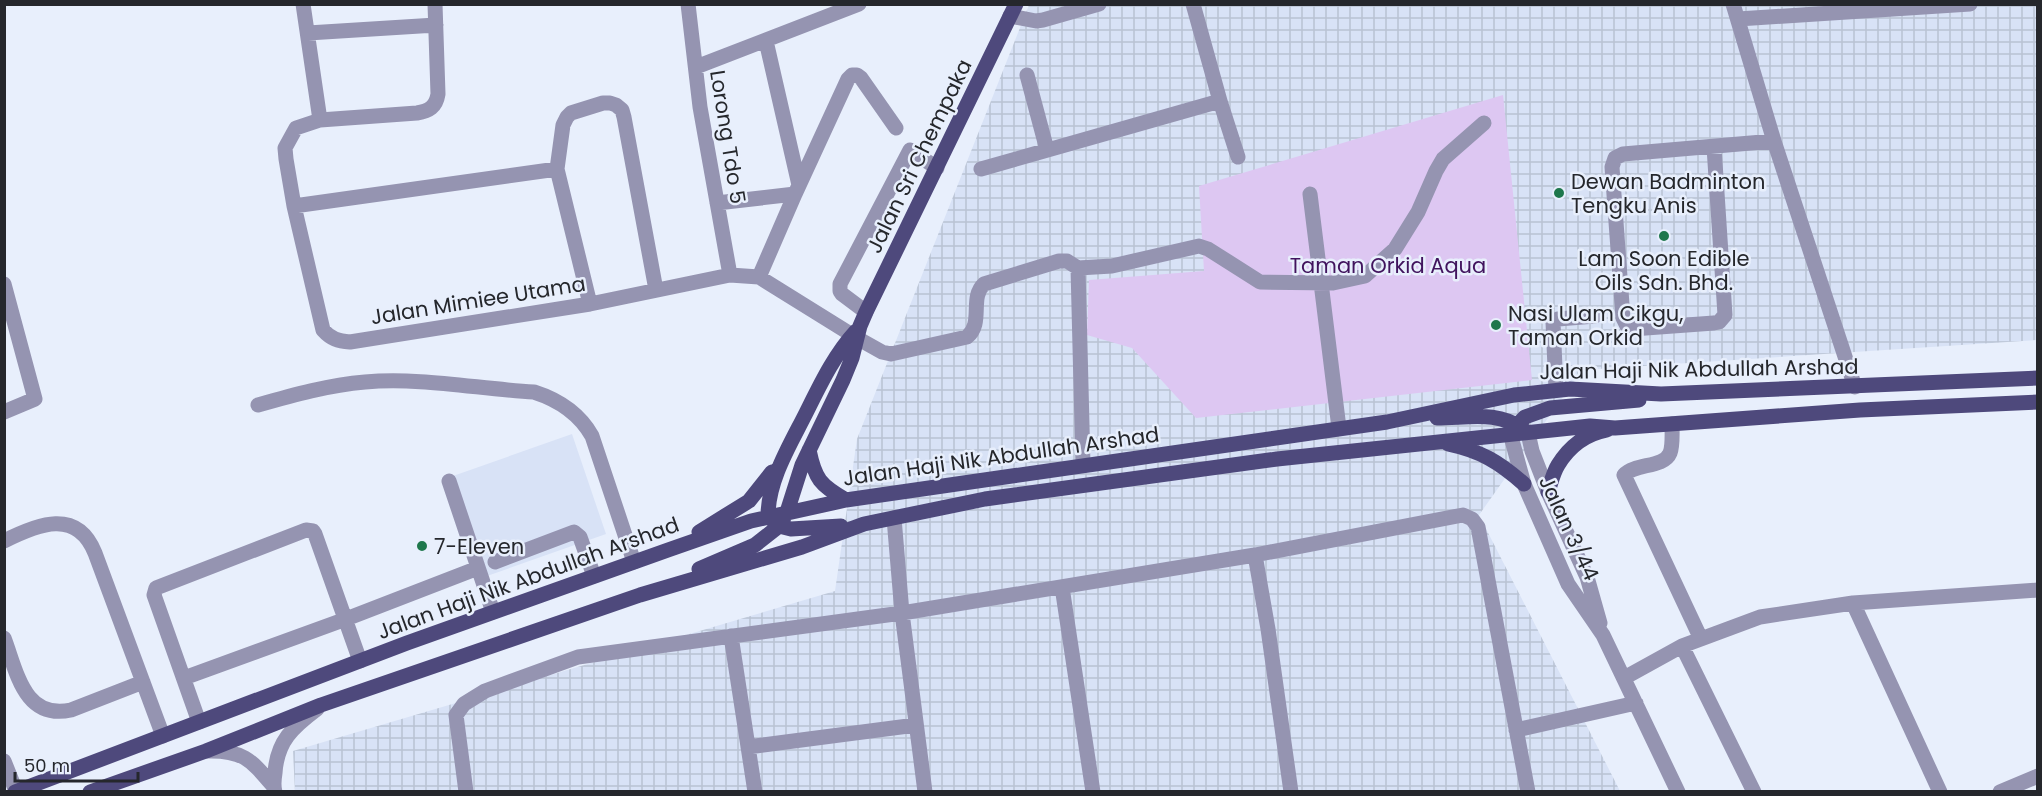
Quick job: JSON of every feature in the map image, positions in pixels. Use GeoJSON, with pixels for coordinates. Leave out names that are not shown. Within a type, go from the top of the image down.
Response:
{"type":"FeatureCollection","features":[{"type":"Feature","properties":{"kind":"main road","name":"Jalan Sri Chempaka"},"geometry":{"type":"LineString","coordinates":[[859,328],[1013,10]]}},
{"type":"Feature","properties":{"kind":"main road"},"geometry":{"type":"LineString","coordinates":[[787,512],[809,450],[843,380],[859,328]]}},
{"type":"Feature","properties":{"kind":"main road"},"geometry":{"type":"LineString","coordinates":[[773,521],[768,504],[784,455],[826,373],[859,328]]}},
{"type":"Feature","properties":{"kind":"main road","name":"Jalan Haji Nik Abdullah Arshad"},"geometry":{"type":"LineString","coordinates":[[16,791],[493,612],[668,550],[773,521],[787,512],[846,500],[1387,422],[1514,395],[1556,390],[1661,394],[2037,378]]}},
{"type":"Feature","properties":{"kind":"main road"},"geometry":{"type":"LineString","coordinates":[[1401,418],[1485,416],[1504,418],[1518,430],[1525,417],[1550,408],[1638,401],[1661,394]]}},
{"type":"Feature","properties":{"kind":"main road","name":"Jalan Haji Nik Abdullah Arshad"},"geometry":{"type":"LineString","coordinates":[[90,792],[206,751],[321,705],[640,595],[802,547],[864,524],[985,499],[1277,459],[1518,430],[1590,426],[1615,428],[1860,410],[2037,402]]}},
{"type":"Feature","properties":{"kind":"main road"},"geometry":{"type":"LineString","coordinates":[[1548,492],[1557,465],[1577,442],[1593,433],[1615,428]]}},
{"type":"Feature","properties":{"kind":"main road"},"geometry":{"type":"LineString","coordinates":[[1437,441],[1468,448],[1489,457],[1524,484]]}},
{"type":"Feature","properties":{"kind":"main road"},"geometry":{"type":"LineString","coordinates":[[809,450],[813,471],[819,481],[828,490],[846,500]]}},
{"type":"Feature","properties":{"kind":"main road"},"geometry":{"type":"LineString","coordinates":[[668,550],[749,501],[784,455]]}},
{"type":"Feature","properties":{"kind":"main road"},"geometry":{"type":"LineString","coordinates":[[773,521],[806,530],[864,524]]}},
{"type":"Feature","properties":{"kind":"main road"},"geometry":{"type":"LineString","coordinates":[[640,595],[755,544],[773,521]]}},
{"type":"Feature","properties":{"kind":"street"},"geometry":{"type":"LineString","coordinates":[[303,4],[320,120],[417,113],[430,109],[437,100],[435,4]]}},
{"type":"Feature","properties":{"kind":"street","name":"Lorong Tdo 5"},"geometry":{"type":"LineString","coordinates":[[688,4],[700,107],[730,275]]}},
{"type":"Feature","properties":{"kind":"street"},"geometry":{"type":"LineString","coordinates":[[696,67],[859,4]]}},
{"type":"Feature","properties":{"kind":"street"},"geometry":{"type":"LineString","coordinates":[[1013,10],[1036,21],[1099,4]]}},
{"type":"Feature","properties":{"kind":"street"},"geometry":{"type":"LineString","coordinates":[[1193,4],[1238,157]]}},
{"type":"Feature","properties":{"kind":"street"},"geometry":{"type":"LineString","coordinates":[[1855,387],[1774,141],[1736,12],[1971,4]]}},
{"type":"Feature","properties":{"kind":"street"},"geometry":{"type":"LineString","coordinates":[[308,33],[436,25]]}},
{"type":"Feature","properties":{"kind":"street"},"geometry":{"type":"LineString","coordinates":[[766,41],[797,190]]}},
{"type":"Feature","properties":{"kind":"street"},"geometry":{"type":"LineString","coordinates":[[759,277],[848,79],[852,75],[861,78],[896,128]]}},
{"type":"Feature","properties":{"kind":"street"},"geometry":{"type":"LineString","coordinates":[[1027,75],[1047,150]]}},
{"type":"Feature","properties":{"kind":"street"},"geometry":{"type":"LineString","coordinates":[[981,169],[1220,101]]}},
{"type":"Feature","properties":{"kind":"street"},"geometry":{"type":"LineString","coordinates":[[590,304],[557,169],[563,125],[567,117],[576,111],[603,103],[616,105],[622,110],[656,291]]}},
{"type":"Feature","properties":{"kind":"street","name":"Jalan Mimiee Utama"},"geometry":{"type":"LineString","coordinates":[[320,120],[296,128],[285,148],[294,206],[323,330],[330,338],[350,342],[590,304],[730,275],[759,277],[859,328]]}},
{"type":"Feature","properties":{"kind":"street"},"geometry":{"type":"LineString","coordinates":[[938,168],[910,150],[840,284],[840,291],[859,328],[874,348],[891,354],[962,339],[972,333],[975,328],[977,294],[984,284],[1059,261],[1067,261],[1078,268],[1112,266],[1199,246],[1208,249],[1257,281],[1334,283],[1365,276],[1394,251],[1418,212],[1443,159],[1484,123]]}},
{"type":"Feature","properties":{"kind":"street"},"geometry":{"type":"LineString","coordinates":[[1714,147],[1725,315],[1719,322],[1714,323],[1632,328],[1627,326],[1623,318],[1612,162],[1615,158],[1623,154],[1774,141]]}},
{"type":"Feature","properties":{"kind":"street"},"geometry":{"type":"LineString","coordinates":[[294,206],[557,169]]}},
{"type":"Feature","properties":{"kind":"street"},"geometry":{"type":"LineString","coordinates":[[717,203],[797,190]]}},
{"type":"Feature","properties":{"kind":"street"},"geometry":{"type":"LineString","coordinates":[[1310,194],[1339,428]]}},
{"type":"Feature","properties":{"kind":"street"},"geometry":{"type":"LineString","coordinates":[[1078,268],[1083,465]]}},
{"type":"Feature","properties":{"kind":"street"},"geometry":{"type":"LineString","coordinates":[[4,284],[35,399],[4,412]]}},
{"type":"Feature","properties":{"kind":"street"},"geometry":{"type":"LineString","coordinates":[[1556,390],[1553,322],[1558,319],[1595,316]]}},
{"type":"Feature","properties":{"kind":"street"},"geometry":{"type":"LineString","coordinates":[[258,405],[310,391],[364,382],[396,381],[534,392],[554,399],[585,425],[592,436],[634,562]]}},
{"type":"Feature","properties":{"kind":"street"},"geometry":{"type":"LineString","coordinates":[[1672,424],[1671,453],[1666,459],[1635,468],[1624,476],[1701,639]]}},
{"type":"Feature","properties":{"kind":"street","name":"Jalan 3/44"},"geometry":{"type":"LineString","coordinates":[[1518,430],[1524,484],[1568,584],[1603,635],[1678,792]]}},
{"type":"Feature","properties":{"kind":"street","name":"Jalan 3/44"},"geometry":{"type":"LineString","coordinates":[[1518,430],[1532,451],[1587,577],[1603,635]]}},
{"type":"Feature","properties":{"kind":"street"},"geometry":{"type":"LineString","coordinates":[[449,482],[493,612]]}},
{"type":"Feature","properties":{"kind":"street"},"geometry":{"type":"LineString","coordinates":[[466,792],[456,715],[464,704],[485,691],[578,657],[902,614],[1255,555],[1463,515],[1472,519],[1478,527],[1528,792]]}},
{"type":"Feature","properties":{"kind":"street"},"geometry":{"type":"LineString","coordinates":[[894,518],[902,614],[925,792]]}},
{"type":"Feature","properties":{"kind":"street"},"geometry":{"type":"LineString","coordinates":[[4,541],[56,523],[68,524],[87,537],[163,735]]}},
{"type":"Feature","properties":{"kind":"street"},"geometry":{"type":"LineString","coordinates":[[199,722],[154,595],[156,588],[306,530],[313,531],[315,534],[360,661]]}},
{"type":"Feature","properties":{"kind":"street"},"geometry":{"type":"LineString","coordinates":[[495,562],[574,532],[580,537],[594,576]]}},
{"type":"Feature","properties":{"kind":"street"},"geometry":{"type":"LineString","coordinates":[[1255,555],[1291,792]]}},
{"type":"Feature","properties":{"kind":"street"},"geometry":{"type":"LineString","coordinates":[[184,678],[478,568]]}},
{"type":"Feature","properties":{"kind":"street"},"geometry":{"type":"LineString","coordinates":[[1062,587],[1093,792]]}},
{"type":"Feature","properties":{"kind":"street"},"geometry":{"type":"LineString","coordinates":[[1624,678],[1682,646],[1760,616],[1853,603],[2037,590]]}},
{"type":"Feature","properties":{"kind":"street"},"geometry":{"type":"LineString","coordinates":[[1853,603],[1940,792]]}},
{"type":"Feature","properties":{"kind":"street"},"geometry":{"type":"LineString","coordinates":[[731,636],[755,792]]}},
{"type":"Feature","properties":{"kind":"street"},"geometry":{"type":"LineString","coordinates":[[4,638],[29,699],[48,711],[71,710],[143,682]]}},
{"type":"Feature","properties":{"kind":"street"},"geometry":{"type":"LineString","coordinates":[[1682,646],[1754,792]]}},
{"type":"Feature","properties":{"kind":"street"},"geometry":{"type":"LineString","coordinates":[[1516,730],[1636,703]]}},
{"type":"Feature","properties":{"kind":"street"},"geometry":{"type":"LineString","coordinates":[[274,789],[276,759],[285,738],[298,723],[321,705]]}},
{"type":"Feature","properties":{"kind":"street"},"geometry":{"type":"LineString","coordinates":[[748,747],[916,725]]}},
{"type":"Feature","properties":{"kind":"street"},"geometry":{"type":"LineString","coordinates":[[206,751],[228,750],[244,757],[257,766],[274,789]]}},
{"type":"Feature","properties":{"kind":"street"},"geometry":{"type":"LineString","coordinates":[[4,761],[16,791]]}},
{"type":"Feature","properties":{"kind":"street"},"geometry":{"type":"LineString","coordinates":[[2000,792],[2037,776]]}},
{"type":"Feature","properties":{"kind":"shaded area"},"geometry":{"type":"Polygon","coordinates":[[[1029,5],[2037,5],[2037,340],[1582,370],[1479,515],[1620,791],[295,792],[293,751],[835,591],[857,439],[1029,5]]]}},
{"type":"Feature","properties":{"kind":"shaded area"},"geometry":{"type":"Polygon","coordinates":[[[572,434],[606,534],[487,576],[453,476],[572,434]]]}},
{"type":"Feature","properties":{"kind":"green space","name":"Taman Orkid Aqua"},"geometry":{"type":"Polygon","coordinates":[[[1503,95],[1532,380],[1196,418],[1132,348],[1087,335],[1089,280],[1204,271],[1199,186],[1503,95]]]}},
{"type":"Feature","properties":{"kind":"place","name":"Dewan Badminton Tengku Anis"},"geometry":{"type":"Point","coordinates":[1559,193]}},
{"type":"Feature","properties":{"kind":"place","name":"Lam Soon Edible Oils Sdn. Bhd."},"geometry":{"type":"Point","coordinates":[1664,236]}},
{"type":"Feature","properties":{"kind":"place","name":"Nasi Ulam Cikgu, Taman Orkid"},"geometry":{"type":"Point","coordinates":[1496,325]}},
{"type":"Feature","properties":{"kind":"place","name":"7-Eleven"},"geometry":{"type":"Point","coordinates":[422,546]}}]}
